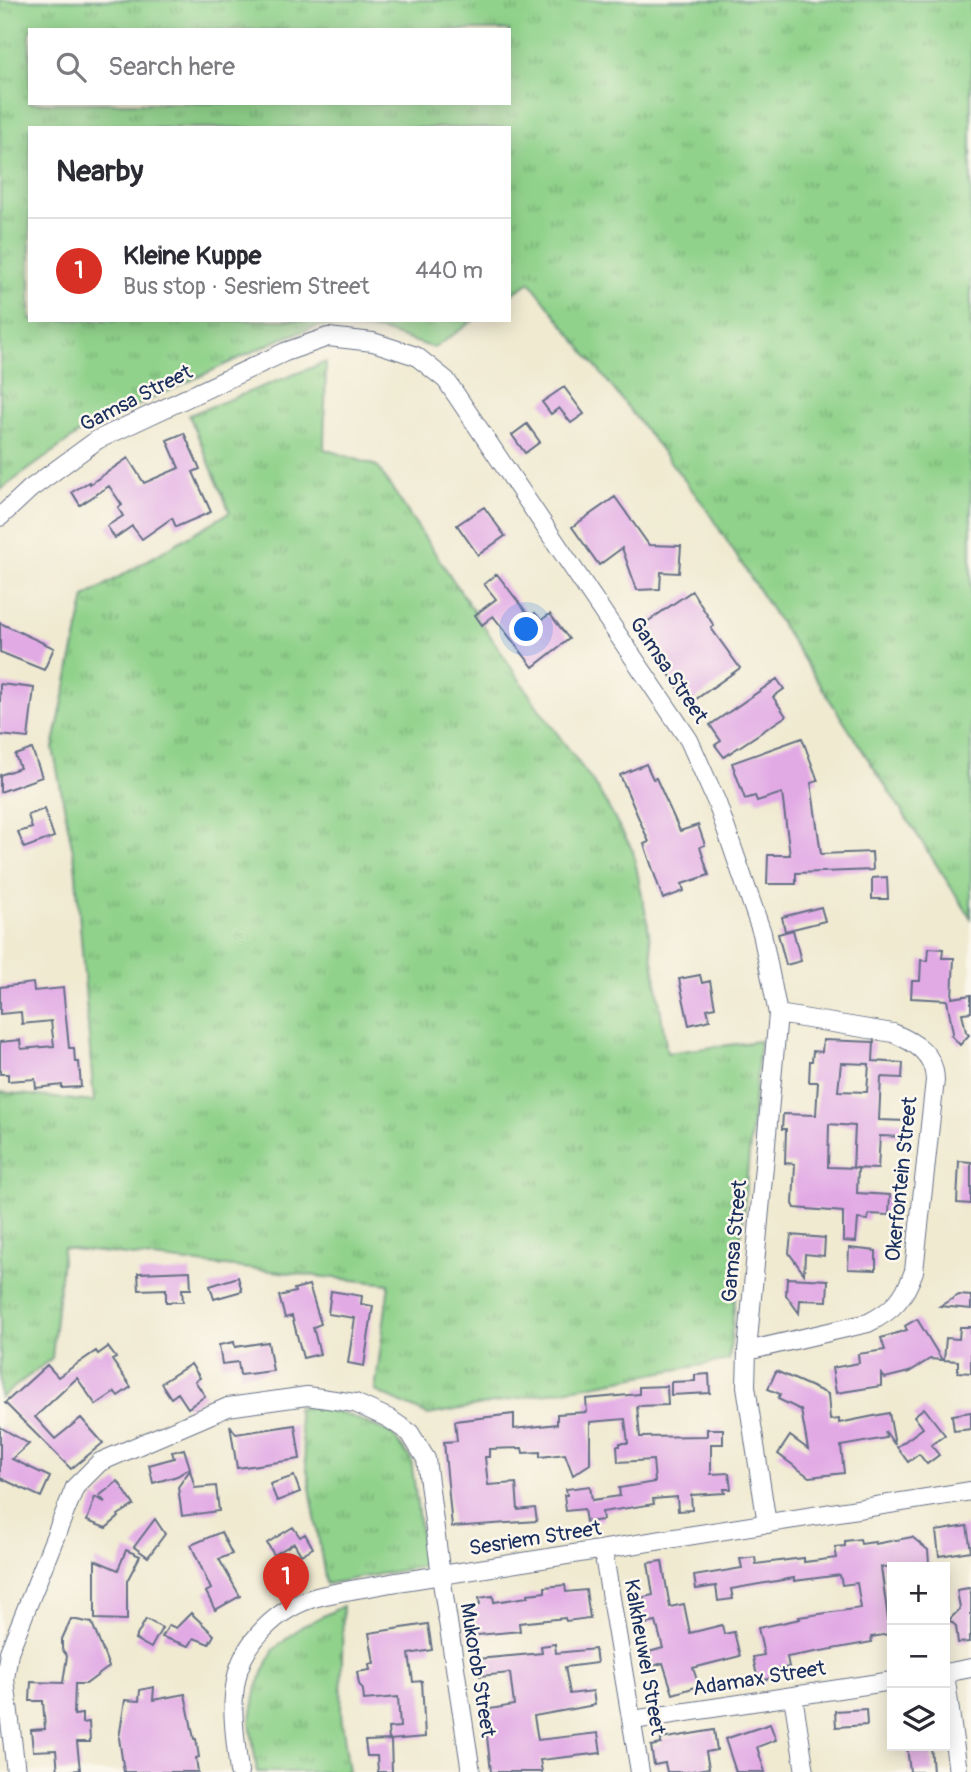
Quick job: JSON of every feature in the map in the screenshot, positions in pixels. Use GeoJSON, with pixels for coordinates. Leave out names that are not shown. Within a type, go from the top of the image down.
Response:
{"type":"FeatureCollection","features":[{"type":"Feature","properties":{"kind":"street","name":"Gamsa Street"},"geometry":{"type":"LineString","coordinates":[[0,517],[30,489],[97,440],[285,352],[328,337],[373,342],[416,356],[446,380],[690,740],[717,803],[762,933],[778,1014],[746,1386],[766,1524]]}},
{"type":"Feature","properties":{"kind":"street","name":"Okerfontein Street"},"geometry":{"type":"LineString","coordinates":[[747,1351],[869,1323],[898,1304],[909,1287],[914,1271],[935,1080],[934,1065],[925,1051],[910,1040],[893,1033],[778,1014]]}},
{"type":"Feature","properties":{"kind":"street","name":"Mukorob Street"},"geometry":{"type":"LineString","coordinates":[[16,1772],[5,1679],[9,1652],[75,1487],[100,1462],[228,1407],[307,1396],[355,1403],[388,1418],[410,1433],[426,1459],[471,1772]]}},
{"type":"Feature","properties":{"kind":"street","name":"Sesriem Street"},"geometry":{"type":"LineString","coordinates":[[239,1772],[233,1717],[236,1679],[247,1653],[262,1630],[286,1611],[315,1598],[971,1491]]}},
{"type":"Feature","properties":{"kind":"street","name":"Kalkheuwel Street"},"geometry":{"type":"LineString","coordinates":[[603,1550],[640,1772]]}},
{"type":"Feature","properties":{"kind":"street"},"geometry":{"type":"LineString","coordinates":[[950,1672],[971,1668]]}},
{"type":"Feature","properties":{"kind":"street","name":"Adamax Street"},"geometry":{"type":"LineString","coordinates":[[633,1720],[887,1682]]}},
{"type":"Feature","properties":{"kind":"street"},"geometry":{"type":"LineString","coordinates":[[947,1688],[958,1772]]}},
{"type":"Feature","properties":{"kind":"street"},"geometry":{"type":"LineString","coordinates":[[793,1696],[805,1772]]}},
{"type":"Feature","properties":{"kind":"green space"},"geometry":{"type":"Polygon","coordinates":[[[0,0],[971,0],[971,918],[703,504],[530,282],[511,295],[511,126],[28,126],[28,322],[471,322],[434,348],[383,331],[318,326],[278,340],[82,431],[0,490],[0,0]]]}},
{"type":"Feature","properties":{"kind":"green space"},"geometry":{"type":"Polygon","coordinates":[[[326,362],[324,449],[377,466],[537,706],[598,789],[633,851],[647,920],[667,1053],[760,1041],[729,1360],[428,1415],[375,1391],[389,1284],[63,1248],[52,1358],[0,1398],[0,1092],[94,1102],[75,862],[53,748],[85,597],[230,512],[189,415],[326,362]]]}},
{"type":"Feature","properties":{"kind":"green space"},"geometry":{"type":"Polygon","coordinates":[[[313,1407],[345,1414],[391,1433],[411,1459],[425,1566],[326,1584],[297,1408],[313,1407]]]}},
{"type":"Feature","properties":{"kind":"green space"},"geometry":{"type":"Polygon","coordinates":[[[343,1606],[341,1714],[349,1772],[257,1772],[250,1722],[257,1687],[273,1650],[301,1627],[343,1606]]]}},
{"type":"Feature","properties":{"kind":"building"},"geometry":{"type":"Polygon","coordinates":[[[564,387],[584,414],[571,423],[559,408],[551,414],[542,402],[564,387]]]}},
{"type":"Feature","properties":{"kind":"building"},"geometry":{"type":"Polygon","coordinates":[[[527,424],[540,442],[525,453],[512,435],[527,424]]]}},
{"type":"Feature","properties":{"kind":"building"},"geometry":{"type":"Polygon","coordinates":[[[184,433],[200,469],[193,472],[211,512],[176,527],[172,518],[142,539],[132,526],[115,538],[107,526],[123,516],[118,508],[122,505],[109,486],[80,505],[72,492],[89,482],[90,484],[128,458],[144,483],[179,468],[167,440],[184,433]]]}},
{"type":"Feature","properties":{"kind":"building"},"geometry":{"type":"Polygon","coordinates":[[[615,497],[649,545],[681,546],[679,573],[661,572],[660,589],[637,590],[622,548],[599,565],[572,527],[615,497]]]}},
{"type":"Feature","properties":{"kind":"building"},"geometry":{"type":"Polygon","coordinates":[[[484,507],[505,536],[478,555],[457,525],[484,507]]]}},
{"type":"Feature","properties":{"kind":"building"},"geometry":{"type":"Polygon","coordinates":[[[497,574],[530,617],[535,613],[541,620],[550,614],[569,639],[533,667],[493,616],[482,625],[475,615],[496,599],[484,584],[497,574]]]}},
{"type":"Feature","properties":{"kind":"building"},"geometry":{"type":"Polygon","coordinates":[[[692,591],[714,626],[711,628],[740,668],[689,704],[643,635],[648,631],[644,624],[692,591]]]}},
{"type":"Feature","properties":{"kind":"building"},"geometry":{"type":"Polygon","coordinates":[[[0,623],[54,648],[44,670],[0,652],[0,623]]]}},
{"type":"Feature","properties":{"kind":"building"},"geometry":{"type":"Polygon","coordinates":[[[777,679],[784,689],[773,697],[786,716],[724,757],[715,745],[721,741],[710,725],[777,679]]]}},
{"type":"Feature","properties":{"kind":"building"},"geometry":{"type":"Polygon","coordinates":[[[0,684],[34,688],[28,738],[0,735],[0,684]]]}},
{"type":"Feature","properties":{"kind":"building"},"geometry":{"type":"Polygon","coordinates":[[[802,738],[818,781],[811,783],[821,854],[872,852],[873,870],[796,873],[796,884],[767,884],[768,855],[790,855],[782,793],[757,801],[755,796],[745,799],[732,763],[802,738]]]}},
{"type":"Feature","properties":{"kind":"building"},"geometry":{"type":"Polygon","coordinates":[[[32,749],[42,777],[0,792],[0,775],[20,768],[15,755],[32,749]]]}},
{"type":"Feature","properties":{"kind":"building"},"geometry":{"type":"Polygon","coordinates":[[[646,764],[653,779],[656,778],[680,831],[698,825],[705,845],[700,847],[709,875],[682,884],[684,891],[663,899],[644,844],[649,842],[620,775],[646,764]]]}},
{"type":"Feature","properties":{"kind":"building"},"geometry":{"type":"Polygon","coordinates":[[[44,809],[54,837],[24,848],[18,832],[32,828],[28,815],[44,809]]]}},
{"type":"Feature","properties":{"kind":"building"},"geometry":{"type":"Polygon","coordinates":[[[887,877],[888,899],[872,899],[872,878],[887,877]]]}},
{"type":"Feature","properties":{"kind":"building"},"geometry":{"type":"Polygon","coordinates":[[[821,907],[825,921],[785,931],[782,917],[821,907]]]}},
{"type":"Feature","properties":{"kind":"building"},"geometry":{"type":"Polygon","coordinates":[[[793,930],[801,961],[786,965],[778,934],[793,930]]]}},
{"type":"Feature","properties":{"kind":"building"},"geometry":{"type":"Polygon","coordinates":[[[929,948],[943,949],[942,958],[954,958],[952,998],[971,995],[971,1012],[962,1013],[969,1035],[960,1045],[951,1035],[953,1033],[947,1000],[911,998],[912,981],[920,981],[921,960],[928,961],[929,948]]]}},
{"type":"Feature","properties":{"kind":"building"},"geometry":{"type":"Polygon","coordinates":[[[700,975],[702,983],[710,981],[715,1007],[707,1009],[710,1020],[689,1025],[679,979],[700,975]]]}},
{"type":"Feature","properties":{"kind":"building"},"geometry":{"type":"Polygon","coordinates":[[[33,983],[34,991],[63,988],[69,1048],[74,1048],[75,1062],[79,1062],[81,1087],[62,1088],[62,1085],[36,1088],[35,1079],[8,1081],[8,1074],[0,1074],[0,1042],[20,1040],[21,1049],[54,1046],[51,1021],[22,1024],[21,1012],[0,1014],[0,987],[33,983]]]}},
{"type":"Feature","properties":{"kind":"building"},"geometry":{"type":"Polygon","coordinates":[[[823,1040],[874,1042],[873,1061],[903,1063],[902,1078],[881,1077],[879,1120],[906,1121],[905,1137],[880,1136],[878,1169],[858,1168],[857,1193],[890,1195],[889,1215],[869,1214],[868,1220],[858,1219],[856,1242],[843,1241],[843,1212],[795,1208],[795,1164],[785,1163],[786,1129],[782,1129],[783,1114],[816,1115],[818,1082],[809,1082],[810,1061],[813,1051],[822,1052],[823,1040]],[[841,1063],[838,1091],[867,1092],[869,1064],[841,1063]],[[829,1124],[828,1167],[853,1168],[855,1126],[829,1124]]]}},
{"type":"Feature","properties":{"kind":"building"},"geometry":{"type":"Polygon","coordinates":[[[959,1161],[971,1162],[971,1204],[957,1203],[959,1161]]]}},
{"type":"Feature","properties":{"kind":"building"},"geometry":{"type":"Polygon","coordinates":[[[791,1235],[825,1238],[824,1256],[805,1254],[804,1274],[789,1253],[791,1235]]]}},
{"type":"Feature","properties":{"kind":"building"},"geometry":{"type":"Polygon","coordinates":[[[849,1248],[876,1251],[876,1270],[848,1269],[849,1248]]]}},
{"type":"Feature","properties":{"kind":"building"},"geometry":{"type":"Polygon","coordinates":[[[190,1271],[191,1289],[182,1289],[183,1302],[166,1302],[166,1289],[139,1290],[138,1273],[190,1271]]]}},
{"type":"Feature","properties":{"kind":"building"},"geometry":{"type":"Polygon","coordinates":[[[238,1277],[242,1291],[214,1299],[210,1286],[238,1277]]]}},
{"type":"Feature","properties":{"kind":"building"},"geometry":{"type":"Polygon","coordinates":[[[787,1278],[828,1280],[827,1301],[800,1300],[799,1313],[786,1295],[787,1278]]]}},
{"type":"Feature","properties":{"kind":"building"},"geometry":{"type":"Polygon","coordinates":[[[309,1285],[321,1324],[313,1327],[320,1354],[303,1358],[292,1316],[285,1318],[279,1296],[309,1285]]]}},
{"type":"Feature","properties":{"kind":"building"},"geometry":{"type":"Polygon","coordinates":[[[331,1291],[362,1296],[361,1304],[373,1306],[364,1366],[348,1363],[355,1318],[328,1314],[331,1291]]]}},
{"type":"Feature","properties":{"kind":"building"},"geometry":{"type":"Polygon","coordinates":[[[959,1295],[971,1296],[971,1309],[940,1306],[959,1295]]]}},
{"type":"Feature","properties":{"kind":"building"},"geometry":{"type":"Polygon","coordinates":[[[917,1319],[942,1360],[930,1359],[909,1372],[885,1378],[881,1374],[881,1386],[836,1393],[832,1368],[859,1363],[858,1354],[885,1350],[881,1338],[907,1330],[905,1326],[917,1319]]]}},
{"type":"Feature","properties":{"kind":"building"},"geometry":{"type":"Polygon","coordinates":[[[960,1327],[971,1327],[971,1373],[958,1372],[958,1361],[944,1360],[946,1338],[959,1339],[960,1327]]]}},
{"type":"Feature","properties":{"kind":"building"},"geometry":{"type":"Polygon","coordinates":[[[234,1342],[235,1347],[268,1342],[273,1371],[240,1375],[238,1362],[222,1364],[219,1345],[234,1342]]]}},
{"type":"Feature","properties":{"kind":"building"},"geometry":{"type":"Polygon","coordinates":[[[108,1347],[116,1358],[112,1360],[131,1387],[118,1396],[115,1392],[96,1405],[77,1378],[35,1417],[55,1439],[81,1418],[103,1443],[71,1469],[5,1403],[47,1365],[58,1377],[96,1351],[98,1354],[108,1347]]]}},
{"type":"Feature","properties":{"kind":"building"},"geometry":{"type":"Polygon","coordinates":[[[191,1364],[200,1378],[195,1381],[205,1396],[188,1408],[178,1393],[171,1398],[161,1383],[191,1364]]]}},
{"type":"Feature","properties":{"kind":"building"},"geometry":{"type":"Polygon","coordinates":[[[776,1371],[828,1394],[830,1420],[839,1419],[839,1423],[889,1413],[895,1445],[885,1431],[886,1438],[841,1446],[844,1473],[809,1477],[778,1454],[790,1436],[808,1449],[801,1410],[778,1399],[780,1394],[768,1389],[776,1371]]]}},
{"type":"Feature","properties":{"kind":"building"},"geometry":{"type":"Polygon","coordinates":[[[709,1374],[710,1393],[671,1395],[671,1382],[695,1381],[695,1375],[709,1374]]]}},
{"type":"Feature","properties":{"kind":"building"},"geometry":{"type":"Polygon","coordinates":[[[667,1386],[668,1405],[637,1406],[640,1437],[707,1436],[707,1429],[723,1429],[723,1444],[711,1444],[711,1474],[729,1473],[731,1489],[724,1489],[725,1493],[691,1495],[692,1510],[678,1511],[677,1497],[653,1499],[654,1504],[602,1512],[603,1520],[586,1522],[584,1509],[566,1511],[566,1489],[590,1486],[592,1500],[620,1496],[619,1488],[655,1482],[653,1460],[618,1462],[617,1446],[620,1446],[620,1443],[628,1443],[625,1419],[590,1422],[590,1464],[573,1475],[565,1454],[540,1457],[540,1452],[523,1453],[522,1448],[489,1449],[489,1457],[485,1457],[488,1485],[516,1483],[518,1510],[535,1508],[537,1521],[452,1527],[444,1442],[457,1441],[455,1421],[514,1414],[514,1429],[557,1424],[557,1414],[587,1412],[586,1399],[639,1394],[639,1387],[667,1386]]]}},
{"type":"Feature","properties":{"kind":"building"},"geometry":{"type":"Polygon","coordinates":[[[924,1408],[945,1435],[931,1445],[939,1455],[927,1464],[919,1454],[908,1462],[897,1447],[923,1428],[914,1416],[924,1408]]]}},
{"type":"Feature","properties":{"kind":"building"},"geometry":{"type":"Polygon","coordinates":[[[971,1412],[971,1429],[954,1431],[952,1415],[971,1412]]]}},
{"type":"Feature","properties":{"kind":"building"},"geometry":{"type":"Polygon","coordinates":[[[230,1425],[236,1434],[295,1425],[300,1459],[237,1468],[230,1425]]]}},
{"type":"Feature","properties":{"kind":"building"},"geometry":{"type":"Polygon","coordinates":[[[0,1427],[29,1444],[12,1459],[50,1477],[41,1497],[0,1478],[0,1427]]]}},
{"type":"Feature","properties":{"kind":"building"},"geometry":{"type":"Polygon","coordinates":[[[184,1449],[190,1468],[177,1476],[153,1483],[149,1465],[174,1458],[172,1452],[184,1449]]]}},
{"type":"Feature","properties":{"kind":"building"},"geometry":{"type":"Polygon","coordinates":[[[190,1470],[195,1488],[216,1486],[219,1511],[182,1516],[178,1487],[190,1470]]]}},
{"type":"Feature","properties":{"kind":"building"},"geometry":{"type":"Polygon","coordinates":[[[294,1476],[300,1492],[277,1501],[270,1484],[294,1476]]]}},
{"type":"Feature","properties":{"kind":"building"},"geometry":{"type":"Polygon","coordinates":[[[118,1481],[134,1505],[118,1515],[106,1528],[87,1521],[95,1497],[105,1502],[99,1496],[118,1481]]]}},
{"type":"Feature","properties":{"kind":"building"},"geometry":{"type":"Polygon","coordinates":[[[155,1519],[165,1534],[148,1557],[134,1547],[155,1519]]]}},
{"type":"Feature","properties":{"kind":"building"},"geometry":{"type":"Polygon","coordinates":[[[967,1526],[971,1551],[939,1556],[936,1531],[967,1526]]]}},
{"type":"Feature","properties":{"kind":"building"},"geometry":{"type":"Polygon","coordinates":[[[293,1527],[300,1537],[305,1534],[313,1548],[301,1555],[294,1543],[274,1555],[267,1543],[293,1527]]]}},
{"type":"Feature","properties":{"kind":"building"},"geometry":{"type":"Polygon","coordinates":[[[221,1532],[232,1554],[219,1559],[240,1596],[215,1610],[206,1592],[211,1589],[191,1545],[221,1532]]]}},
{"type":"Feature","properties":{"kind":"building"},"geometry":{"type":"Polygon","coordinates":[[[912,1537],[928,1550],[929,1562],[887,1562],[887,1567],[881,1567],[887,1634],[871,1637],[872,1642],[787,1657],[789,1667],[776,1670],[778,1677],[758,1681],[753,1657],[764,1655],[758,1628],[800,1619],[799,1617],[861,1608],[857,1583],[842,1585],[840,1575],[794,1581],[794,1578],[731,1589],[733,1599],[718,1601],[716,1586],[696,1589],[694,1576],[742,1568],[740,1559],[755,1557],[756,1564],[804,1558],[804,1562],[837,1558],[835,1547],[845,1546],[845,1541],[860,1539],[861,1544],[912,1537]]]}},
{"type":"Feature","properties":{"kind":"building"},"geometry":{"type":"Polygon","coordinates":[[[126,1550],[140,1556],[127,1581],[127,1620],[95,1619],[95,1560],[118,1570],[126,1550]]]}},
{"type":"Feature","properties":{"kind":"building"},"geometry":{"type":"Polygon","coordinates":[[[662,1561],[670,1607],[684,1604],[690,1633],[722,1625],[724,1634],[734,1632],[740,1656],[693,1668],[699,1686],[673,1694],[663,1663],[653,1666],[649,1652],[663,1648],[656,1622],[635,1626],[631,1607],[637,1606],[636,1599],[653,1595],[648,1563],[662,1561]]]}},
{"type":"Feature","properties":{"kind":"building"},"geometry":{"type":"Polygon","coordinates":[[[565,1585],[566,1592],[586,1590],[590,1618],[519,1623],[520,1631],[467,1636],[462,1608],[480,1605],[479,1598],[493,1596],[494,1602],[528,1597],[528,1594],[545,1592],[545,1587],[565,1585]]]}},
{"type":"Feature","properties":{"kind":"building"},"geometry":{"type":"Polygon","coordinates":[[[969,1588],[971,1594],[969,1642],[958,1643],[956,1626],[950,1621],[960,1609],[957,1590],[969,1588]]]}},
{"type":"Feature","properties":{"kind":"building"},"geometry":{"type":"Polygon","coordinates":[[[191,1613],[214,1635],[209,1644],[194,1638],[189,1646],[162,1637],[169,1625],[176,1628],[191,1613]]]}},
{"type":"Feature","properties":{"kind":"building"},"geometry":{"type":"Polygon","coordinates":[[[71,1619],[92,1623],[109,1667],[86,1684],[75,1684],[74,1715],[82,1714],[82,1723],[89,1722],[90,1742],[77,1742],[80,1770],[58,1772],[56,1750],[33,1751],[31,1730],[45,1729],[43,1701],[30,1701],[31,1682],[63,1683],[67,1656],[62,1649],[62,1639],[71,1619]]]}},
{"type":"Feature","properties":{"kind":"building"},"geometry":{"type":"Polygon","coordinates":[[[146,1619],[162,1628],[151,1648],[135,1639],[146,1619]]]}},
{"type":"Feature","properties":{"kind":"building"},"geometry":{"type":"Polygon","coordinates":[[[428,1624],[432,1650],[409,1654],[413,1682],[422,1681],[425,1737],[389,1740],[388,1728],[400,1727],[398,1697],[364,1700],[359,1684],[357,1672],[370,1670],[369,1664],[374,1663],[369,1633],[428,1624]]]}},
{"type":"Feature","properties":{"kind":"building"},"geometry":{"type":"Polygon","coordinates":[[[555,1644],[556,1653],[595,1649],[597,1663],[565,1667],[570,1694],[593,1691],[595,1705],[534,1716],[538,1740],[598,1733],[601,1753],[540,1760],[542,1772],[491,1772],[484,1710],[514,1705],[510,1673],[480,1676],[478,1659],[542,1653],[541,1646],[555,1644]]]}},
{"type":"Feature","properties":{"kind":"building"},"geometry":{"type":"Polygon","coordinates":[[[154,1687],[153,1700],[185,1694],[199,1757],[196,1758],[198,1772],[124,1772],[119,1738],[125,1700],[139,1701],[140,1690],[154,1687]]]}},
{"type":"Feature","properties":{"kind":"building"},"geometry":{"type":"Polygon","coordinates":[[[866,1709],[867,1725],[836,1727],[835,1711],[866,1709]]]}},
{"type":"Feature","properties":{"kind":"building"},"geometry":{"type":"Polygon","coordinates":[[[770,1724],[776,1740],[757,1747],[765,1772],[736,1772],[725,1739],[770,1724]]]}},
{"type":"Feature","properties":{"kind":"building"},"geometry":{"type":"Polygon","coordinates":[[[714,1730],[717,1750],[706,1752],[709,1768],[667,1772],[665,1763],[654,1765],[651,1746],[661,1744],[661,1739],[714,1730]]]}},
{"type":"Feature","properties":{"kind":"building"},"geometry":{"type":"Polygon","coordinates":[[[391,1740],[392,1772],[378,1772],[377,1756],[367,1756],[365,1741],[391,1740]]]}},
{"type":"Feature","properties":{"kind":"building"},"geometry":{"type":"Polygon","coordinates":[[[908,1751],[931,1751],[933,1772],[910,1772],[908,1751]]]}},
{"type":"Feature","properties":{"kind":"place","name":"Kleine Kuppe"},"geometry":{"type":"Point","coordinates":[286,1611]}}]}
